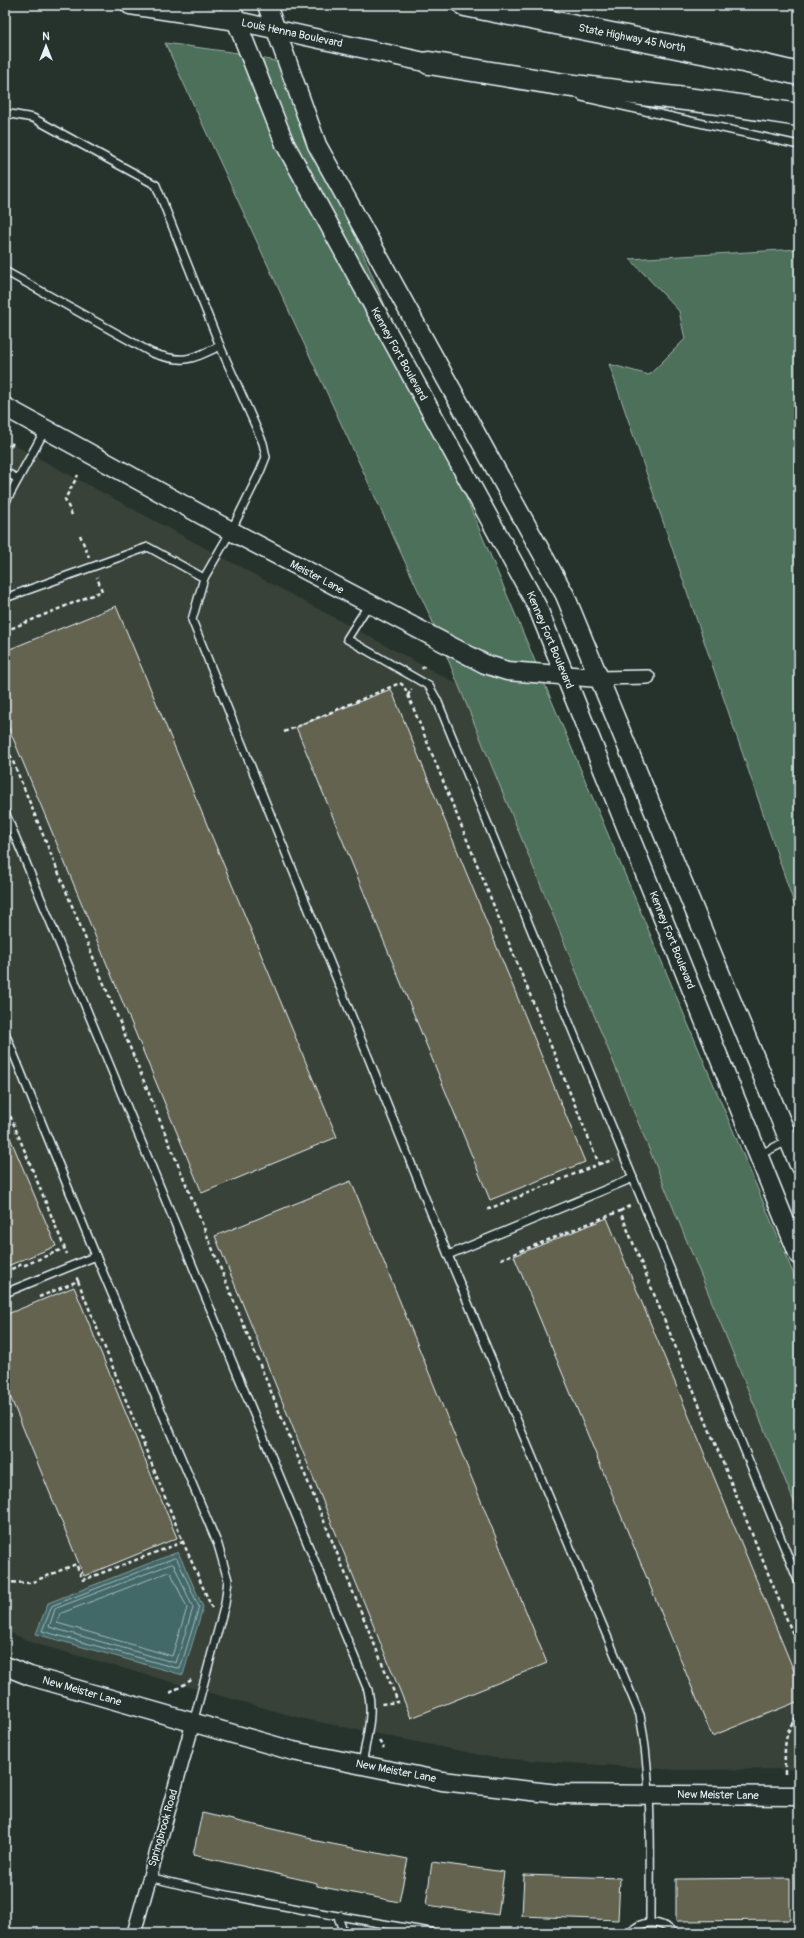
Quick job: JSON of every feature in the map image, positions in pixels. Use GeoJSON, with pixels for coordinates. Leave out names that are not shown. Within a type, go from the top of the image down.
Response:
{"type":"FeatureCollection","features":[{"type":"Feature","properties":{"kind":"highway","name":"State Highway 45 North"},"geometry":{"type":"LineString","coordinates":[[464,5],[722,56],[799,74]]}},
{"type":"Feature","properties":{"kind":"highway"},"geometry":{"type":"LineString","coordinates":[[429,63],[565,85],[719,103],[799,115]]}},
{"type":"Feature","properties":{"kind":"street","name":"Louis Henna Boulevard"},"geometry":{"type":"LineString","coordinates":[[130,5],[234,13],[278,30],[429,63]]}},
{"type":"Feature","properties":{"kind":"street"},"geometry":{"type":"LineString","coordinates":[[267,5],[278,30],[317,145],[565,595],[794,1137],[799,1165]]}},
{"type":"Feature","properties":{"kind":"street","name":"Kenney Fort Boulevard"},"geometry":{"type":"LineString","coordinates":[[234,13],[285,144],[537,606],[799,1256]]}},
{"type":"Feature","properties":{"kind":"street","name":"Meister Lane"},"geometry":{"type":"LineString","coordinates":[[5,407],[231,532],[485,664],[507,671],[565,676],[599,678],[648,677]]}},
{"type":"Feature","properties":{"kind":"street","name":"New Meister Lane"},"geometry":{"type":"LineString","coordinates":[[5,1666],[30,1676],[293,1751],[442,1781],[558,1794],[799,1796]]}},
{"type":"Feature","properties":{"kind":"street","name":"Springbrook Road"},"geometry":{"type":"LineString","coordinates":[[134,1933],[193,1723]]}},
{"type":"Feature","properties":{"kind":"lane"},"geometry":{"type":"LineString","coordinates":[[429,63],[560,92]]}},
{"type":"Feature","properties":{"kind":"lane"},"geometry":{"type":"LineString","coordinates":[[576,96],[799,145]]}},
{"type":"Feature","properties":{"kind":"lane"},"geometry":{"type":"LineString","coordinates":[[5,113],[33,118],[156,185],[220,346],[263,443],[266,457],[231,532],[204,578],[192,620],[448,1255],[640,1715],[647,1750],[650,1794],[650,1922]]}},
{"type":"Feature","properties":{"kind":"lane"},"geometry":{"type":"LineString","coordinates":[[5,271],[152,353],[174,360],[193,358],[220,346]]}},
{"type":"Feature","properties":{"kind":"lane"},"geometry":{"type":"LineString","coordinates":[[5,502],[45,430]]}},
{"type":"Feature","properties":{"kind":"lane"},"geometry":{"type":"LineString","coordinates":[[5,472],[18,479]]}},
{"type":"Feature","properties":{"kind":"lane"},"geometry":{"type":"LineString","coordinates":[[5,598],[148,547],[204,578]]}},
{"type":"Feature","properties":{"kind":"lane"},"geometry":{"type":"LineString","coordinates":[[369,604],[347,639],[429,686],[438,700],[799,1583]]}},
{"type":"Feature","properties":{"kind":"lane"},"geometry":{"type":"LineString","coordinates":[[5,812],[368,1690],[370,1715],[362,1764]]}},
{"type":"Feature","properties":{"kind":"lane"},"geometry":{"type":"LineString","coordinates":[[5,1033],[96,1256],[218,1545],[228,1580],[225,1604],[193,1723]]}},
{"type":"Feature","properties":{"kind":"lane"},"geometry":{"type":"LineString","coordinates":[[759,1155],[794,1137]]}},
{"type":"Feature","properties":{"kind":"lane"},"geometry":{"type":"LineString","coordinates":[[448,1255],[634,1178]]}},
{"type":"Feature","properties":{"kind":"lane"},"geometry":{"type":"LineString","coordinates":[[5,1293],[96,1256]]}},
{"type":"Feature","properties":{"kind":"lane"},"geometry":{"type":"LineString","coordinates":[[149,1877],[185,1886],[338,1917],[436,1933]]}},
{"type":"Feature","properties":{"kind":"lane"},"geometry":{"type":"LineString","coordinates":[[338,1917],[344,1933]]}},
{"type":"Feature","properties":{"kind":"lane"},"geometry":{"type":"LineString","coordinates":[[630,1933],[642,1924],[650,1922],[664,1925],[674,1933]]}},
{"type":"Feature","properties":{"kind":"path"},"geometry":{"type":"LineString","coordinates":[[5,444],[10,447],[14,441]]}},
{"type":"Feature","properties":{"kind":"path"},"geometry":{"type":"LineString","coordinates":[[72,515],[65,499],[78,475]]}},
{"type":"Feature","properties":{"kind":"path"},"geometry":{"type":"LineString","coordinates":[[80,535],[89,558]]}},
{"type":"Feature","properties":{"kind":"path"},"geometry":{"type":"LineString","coordinates":[[5,630],[102,591],[96,576]]}},
{"type":"Feature","properties":{"kind":"path"},"geometry":{"type":"LineString","coordinates":[[5,645],[7,650]]}},
{"type":"Feature","properties":{"kind":"path"},"geometry":{"type":"LineString","coordinates":[[422,670],[425,664]]}},
{"type":"Feature","properties":{"kind":"path"},"geometry":{"type":"LineString","coordinates":[[284,732],[400,683],[404,686],[599,1164]]}},
{"type":"Feature","properties":{"kind":"path"},"geometry":{"type":"LineString","coordinates":[[408,696],[412,689]]}},
{"type":"Feature","properties":{"kind":"path"},"geometry":{"type":"LineString","coordinates":[[5,742],[398,1702],[381,1704]]}},
{"type":"Feature","properties":{"kind":"path"},"geometry":{"type":"LineString","coordinates":[[5,1103],[67,1254]]}},
{"type":"Feature","properties":{"kind":"path"},"geometry":{"type":"LineString","coordinates":[[486,1210],[612,1159],[615,1165]]}},
{"type":"Feature","properties":{"kind":"path"},"geometry":{"type":"LineString","coordinates":[[501,1259],[631,1206],[629,1200]]}},
{"type":"Feature","properties":{"kind":"path"},"geometry":{"type":"LineString","coordinates":[[620,1211],[799,1649]]}},
{"type":"Feature","properties":{"kind":"path"},"geometry":{"type":"LineString","coordinates":[[5,1272],[22,1264],[26,1266],[65,1248]]}},
{"type":"Feature","properties":{"kind":"path"},"geometry":{"type":"LineString","coordinates":[[76,1276],[183,1542],[212,1608],[210,1615]]}},
{"type":"Feature","properties":{"kind":"path"},"geometry":{"type":"LineString","coordinates":[[39,1297],[78,1281]]}},
{"type":"Feature","properties":{"kind":"path"},"geometry":{"type":"LineString","coordinates":[[5,1582],[30,1583],[76,1564],[83,1580],[183,1542]]}},
{"type":"Feature","properties":{"kind":"path"},"geometry":{"type":"LineString","coordinates":[[170,1694],[193,1679],[195,1672]]}},
{"type":"Feature","properties":{"kind":"path"},"geometry":{"type":"LineString","coordinates":[[785,1774],[786,1742],[789,1729],[799,1715]]}},
{"type":"Feature","properties":{"kind":"shaded area"},"geometry":{"type":"Polygon","coordinates":[[[5,440],[459,685],[799,1514],[799,1769],[679,1770],[495,1758],[300,1718],[33,1643],[5,1630],[5,440]]]}},
{"type":"Feature","properties":{"kind":"green space"},"geometry":{"type":"Polygon","coordinates":[[[165,43],[238,53],[297,66],[335,187],[799,1287],[799,1514],[431,618],[165,43]]]}},
{"type":"Feature","properties":{"kind":"green space"},"geometry":{"type":"Polygon","coordinates":[[[799,249],[799,918],[609,364],[649,375],[685,339],[679,311],[630,259],[799,249]]]}},
{"type":"Feature","properties":{"kind":"water"},"geometry":{"type":"Polygon","coordinates":[[[178,1552],[203,1607],[183,1675],[36,1634],[48,1603],[178,1552]]]}},
{"type":"Feature","properties":{"kind":"building"},"geometry":{"type":"Polygon","coordinates":[[[116,606],[337,1137],[202,1193],[5,719],[5,651],[116,606]]]}},
{"type":"Feature","properties":{"kind":"building"},"geometry":{"type":"Polygon","coordinates":[[[391,689],[585,1162],[490,1200],[296,727],[391,689]]]}},
{"type":"Feature","properties":{"kind":"building"},"geometry":{"type":"Polygon","coordinates":[[[5,1126],[56,1246],[5,1267],[5,1126]]]}},
{"type":"Feature","properties":{"kind":"building"},"geometry":{"type":"Polygon","coordinates":[[[351,1181],[547,1663],[411,1718],[215,1236],[351,1181]]]}},
{"type":"Feature","properties":{"kind":"building"},"geometry":{"type":"Polygon","coordinates":[[[607,1218],[799,1683],[799,1701],[712,1736],[514,1256],[607,1218]]]}},
{"type":"Feature","properties":{"kind":"building"},"geometry":{"type":"Polygon","coordinates":[[[74,1287],[177,1538],[84,1576],[5,1384],[5,1315],[74,1287]]]}},
{"type":"Feature","properties":{"kind":"building"},"geometry":{"type":"Polygon","coordinates":[[[202,1813],[312,1838],[312,1840],[408,1859],[399,1902],[317,1886],[317,1883],[193,1855],[202,1813]]]}},
{"type":"Feature","properties":{"kind":"building"},"geometry":{"type":"Polygon","coordinates":[[[432,1862],[504,1872],[498,1915],[426,1905],[432,1862]]]}},
{"type":"Feature","properties":{"kind":"building"},"geometry":{"type":"Polygon","coordinates":[[[524,1875],[620,1878],[618,1920],[522,1916],[524,1875]]]}},
{"type":"Feature","properties":{"kind":"building"},"geometry":{"type":"Polygon","coordinates":[[[790,1878],[790,1920],[676,1921],[676,1879],[790,1878]]]}}]}
